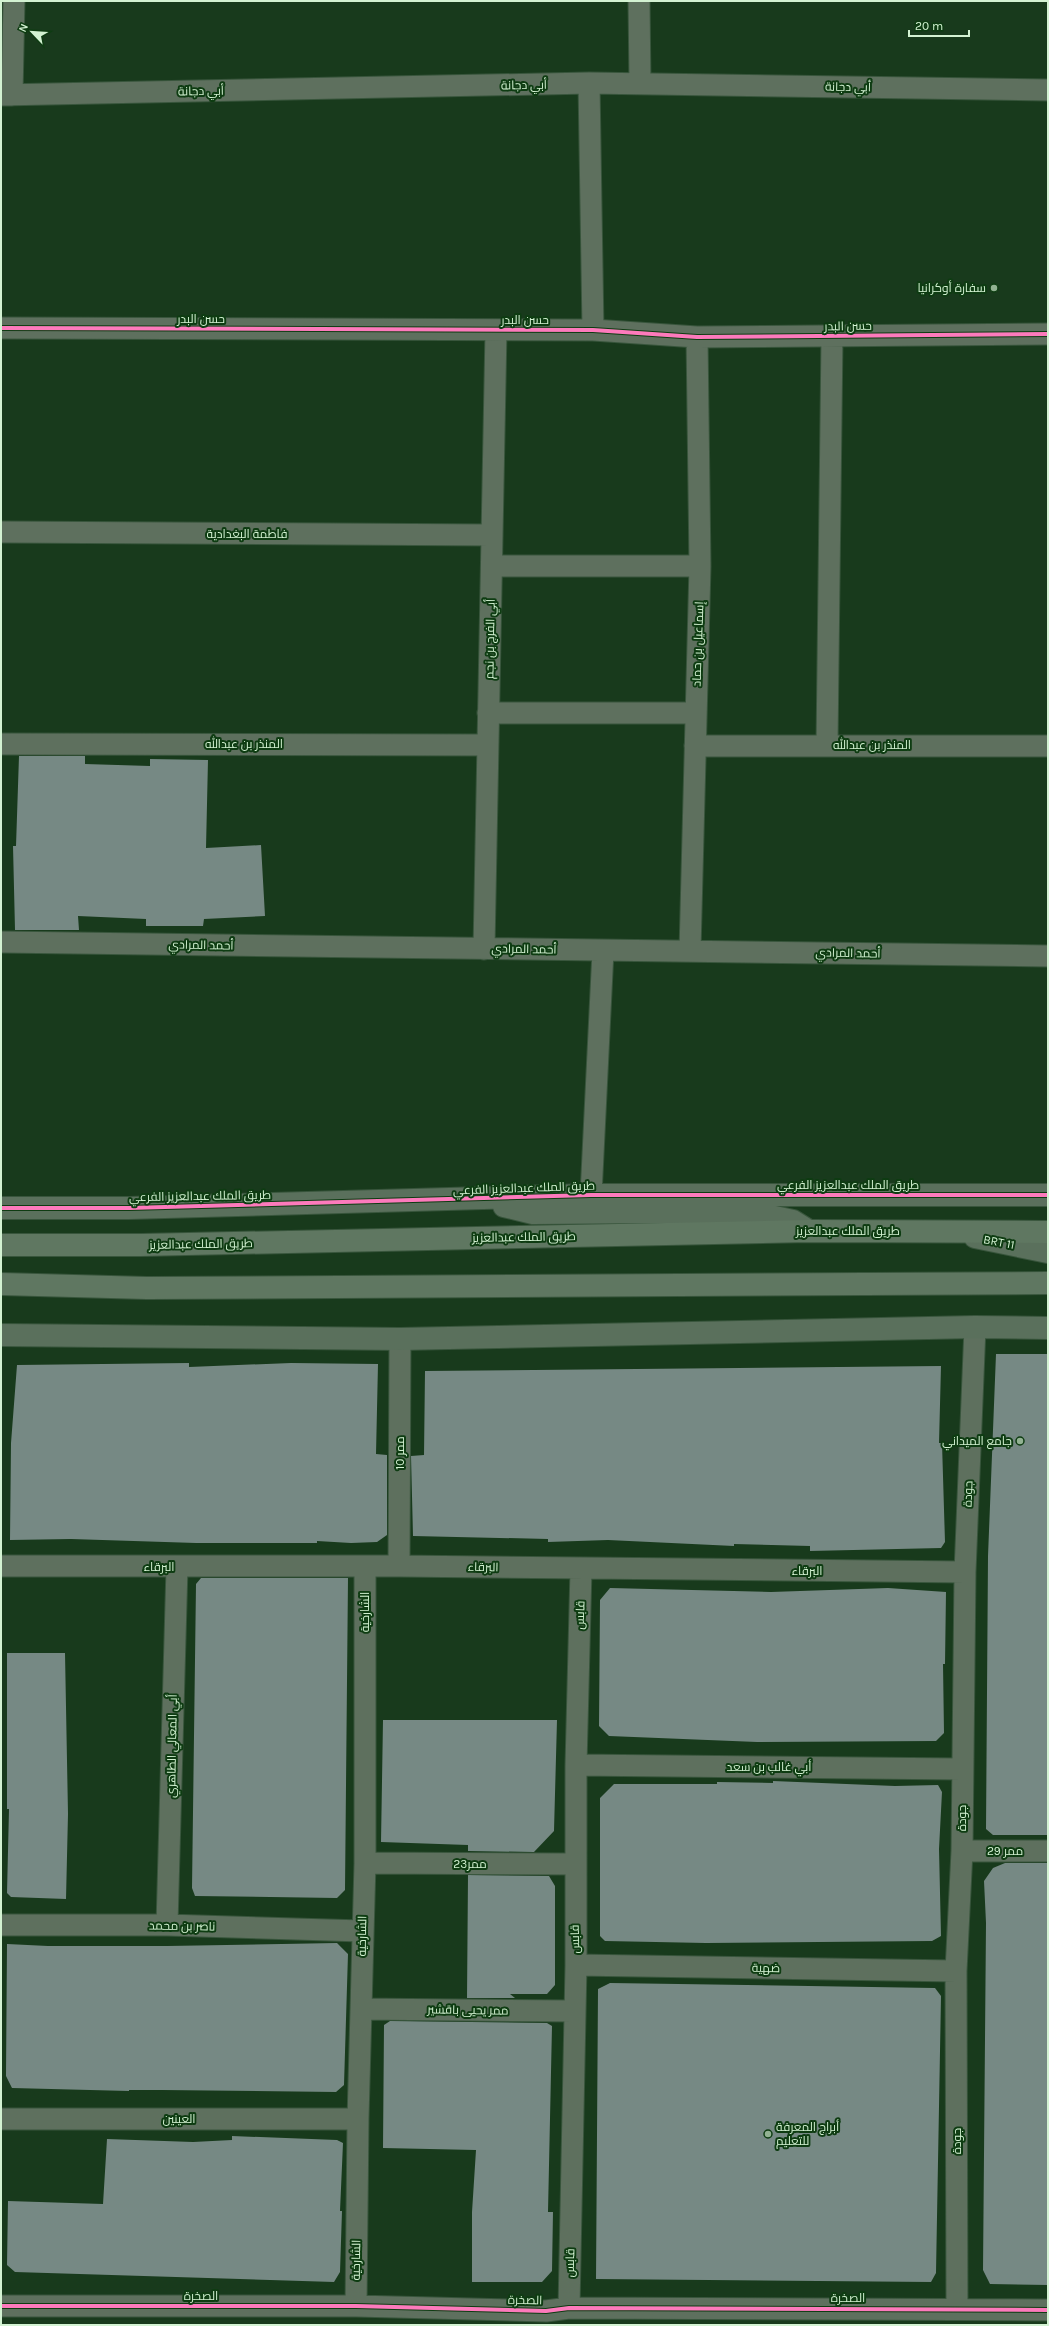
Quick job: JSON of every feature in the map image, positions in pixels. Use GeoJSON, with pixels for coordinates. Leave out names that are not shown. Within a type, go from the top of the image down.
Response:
{"type":"FeatureCollection","features":[{"type":"Feature","properties":{"kind":"main road","name":"طريق الملك عبدالعزيز"},"geometry":{"type":"LineString","coordinates":[[1,1245],[141,1245],[809,1231],[1048,1232]]}},
{"type":"Feature","properties":{"kind":"main road"},"geometry":{"type":"LineString","coordinates":[[1,1284],[147,1288],[1048,1284]]}},
{"type":"Feature","properties":{"kind":"street"},"geometry":{"type":"LineString","coordinates":[[7,95],[14,1]]}},
{"type":"Feature","properties":{"kind":"street"},"geometry":{"type":"LineString","coordinates":[[639,1],[640,84]]}},
{"type":"Feature","properties":{"kind":"street"},"geometry":{"type":"LineString","coordinates":[[589,83],[593,330]]}},
{"type":"Feature","properties":{"kind":"street","name":"أبي دجانة"},"geometry":{"type":"LineString","coordinates":[[7,95],[589,83],[1048,90]]}},
{"type":"Feature","properties":{"kind":"street","name":"حسن البدر"},"geometry":{"type":"LineString","coordinates":[[1,328],[593,330],[697,337],[1048,334]]}},
{"type":"Feature","properties":{"kind":"street","name":"أبي الفرج بن نجم"},"geometry":{"type":"LineString","coordinates":[[484,949],[496,330]]}},
{"type":"Feature","properties":{"kind":"street","name":"إسماعيل بن حماد"},"geometry":{"type":"LineString","coordinates":[[690,951],[700,566],[697,337]]}},
{"type":"Feature","properties":{"kind":"street"},"geometry":{"type":"LineString","coordinates":[[827,745],[832,337]]}},
{"type":"Feature","properties":{"kind":"street","name":"فاطمة البغدادية"},"geometry":{"type":"LineString","coordinates":[[1,532],[492,536]]}},
{"type":"Feature","properties":{"kind":"street"},"geometry":{"type":"LineString","coordinates":[[492,566],[700,566]]}},
{"type":"Feature","properties":{"kind":"street"},"geometry":{"type":"LineString","coordinates":[[488,713],[696,713]]}},
{"type":"Feature","properties":{"kind":"street","name":"المنذر بن عبدالله"},"geometry":{"type":"LineString","coordinates":[[1,744],[488,745]]}},
{"type":"Feature","properties":{"kind":"street","name":"المنذر بن عبدالله"},"geometry":{"type":"LineString","coordinates":[[695,746],[1048,746]]}},
{"type":"Feature","properties":{"kind":"street","name":"أحمد المرادي"},"geometry":{"type":"LineString","coordinates":[[1,942],[1048,956]]}},
{"type":"Feature","properties":{"kind":"street"},"geometry":{"type":"LineString","coordinates":[[592,1195],[603,950]]}},
{"type":"Feature","properties":{"kind":"street","name":"طريق الملك عبدالعزيز الفرعي"},"geometry":{"type":"LineString","coordinates":[[1,1208],[137,1208],[481,1200],[592,1195],[1048,1195]]}},
{"type":"Feature","properties":{"kind":"street"},"geometry":{"type":"LineString","coordinates":[[481,1200],[533,1213],[655,1212],[770,1216],[793,1221],[809,1231]]}},
{"type":"Feature","properties":{"kind":"street","name":"BRT 11"},"geometry":{"type":"LineString","coordinates":[[951,1232],[1048,1252]]}},
{"type":"Feature","properties":{"kind":"street"},"geometry":{"type":"LineString","coordinates":[[1,1335],[400,1339],[975,1327],[1048,1328]]}},
{"type":"Feature","properties":{"kind":"street","name":"جودة"},"geometry":{"type":"LineString","coordinates":[[957,2308],[956,1971],[962,1851],[961,1769],[965,1572],[975,1327]]}},
{"type":"Feature","properties":{"kind":"street","name":"ممر 10"},"geometry":{"type":"LineString","coordinates":[[399,1566],[400,1339]]}},
{"type":"Feature","properties":{"kind":"street","name":"البرقاء"},"geometry":{"type":"LineString","coordinates":[[1,1566],[399,1566],[965,1572]]}},
{"type":"Feature","properties":{"kind":"street","name":"أبي المعالي الطاهري"},"geometry":{"type":"LineString","coordinates":[[168,1925],[177,1567]]}},
{"type":"Feature","properties":{"kind":"street","name":"الشارخية"},"geometry":{"type":"LineString","coordinates":[[356,2306],[358,2119],[365,1863],[365,1567]]}},
{"type":"Feature","properties":{"kind":"street","name":"قابس"},"geometry":{"type":"LineString","coordinates":[[569,2308],[576,1965],[576,1765],[581,1569]]}},
{"type":"Feature","properties":{"kind":"street","name":"أبي غالب بن سعد"},"geometry":{"type":"LineString","coordinates":[[576,1765],[961,1769]]}},
{"type":"Feature","properties":{"kind":"street","name":"ممر 29"},"geometry":{"type":"LineString","coordinates":[[962,1851],[1048,1851]]}},
{"type":"Feature","properties":{"kind":"street","name":"ممر23"},"geometry":{"type":"LineString","coordinates":[[365,1863],[575,1864]]}},
{"type":"Feature","properties":{"kind":"street","name":"ناصر بن محمد"},"geometry":{"type":"LineString","coordinates":[[1,1925],[168,1925],[362,1931]]}},
{"type":"Feature","properties":{"kind":"street","name":"ضهية"},"geometry":{"type":"LineString","coordinates":[[576,1965],[956,1971]]}},
{"type":"Feature","properties":{"kind":"street","name":"ممر يحيى باقشير"},"geometry":{"type":"LineString","coordinates":[[361,2009],[574,2011]]}},
{"type":"Feature","properties":{"kind":"street","name":"العينين"},"geometry":{"type":"LineString","coordinates":[[1,2119],[358,2119]]}},
{"type":"Feature","properties":{"kind":"street","name":"الصخرة"},"geometry":{"type":"LineString","coordinates":[[1,2306],[356,2306],[545,2318],[569,2308],[957,2308],[1048,2310]]}},
{"type":"Feature","properties":{"kind":"building"},"geometry":{"type":"Polygon","coordinates":[[[19,756],[85,756],[85,764],[150,766],[150,759],[208,760],[206,848],[261,845],[265,916],[204,919],[203,926],[146,926],[146,919],[78,916],[79,930],[15,930],[13,846],[16,846],[19,756]]]}},
{"type":"Feature","properties":{"kind":"building"},"geometry":{"type":"Polygon","coordinates":[[[996,1354],[1048,1354],[1048,1835],[993,1835],[986,1829],[988,1556],[996,1354]]]}},
{"type":"Feature","properties":{"kind":"building"},"geometry":{"type":"Polygon","coordinates":[[[189,1363],[189,1367],[291,1363],[378,1364],[376,1454],[387,1455],[387,1535],[377,1542],[351,1543],[317,1541],[317,1543],[196,1543],[71,1539],[10,1540],[11,1443],[17,1365],[189,1363]]]}},
{"type":"Feature","properties":{"kind":"building"},"geometry":{"type":"Polygon","coordinates":[[[941,1366],[939,1443],[942,1443],[945,1542],[941,1548],[810,1551],[810,1546],[734,1544],[734,1546],[608,1540],[548,1542],[548,1539],[413,1536],[411,1456],[424,1455],[425,1371],[941,1366]]]}},
{"type":"Feature","properties":{"kind":"building"},"geometry":{"type":"Polygon","coordinates":[[[201,1578],[348,1578],[345,1890],[337,1898],[195,1896],[192,1888],[196,1584],[201,1578]]]}},
{"type":"Feature","properties":{"kind":"building"},"geometry":{"type":"Polygon","coordinates":[[[610,1588],[771,1592],[888,1588],[946,1592],[945,1664],[943,1664],[944,1733],[936,1741],[757,1742],[609,1736],[599,1726],[600,1600],[610,1588]]]}},
{"type":"Feature","properties":{"kind":"building"},"geometry":{"type":"Polygon","coordinates":[[[7,1653],[65,1653],[68,1814],[66,1899],[11,1897],[7,1893],[9,1809],[7,1809],[7,1653]]]}},
{"type":"Feature","properties":{"kind":"building"},"geometry":{"type":"Polygon","coordinates":[[[383,1720],[557,1720],[554,1831],[534,1852],[468,1851],[468,1845],[381,1842],[383,1720]]]}},
{"type":"Feature","properties":{"kind":"building"},"geometry":{"type":"Polygon","coordinates":[[[773,1781],[895,1786],[938,1785],[942,1792],[939,1849],[941,1936],[932,1941],[706,1943],[605,1941],[600,1936],[600,1798],[614,1784],[717,1784],[717,1782],[773,1783],[773,1781]]]}},
{"type":"Feature","properties":{"kind":"building"},"geometry":{"type":"Polygon","coordinates":[[[1005,1863],[1048,1863],[1048,2285],[990,2284],[983,2270],[986,1923],[984,1881],[993,1868],[1005,1863]]]}},
{"type":"Feature","properties":{"kind":"building"},"geometry":{"type":"Polygon","coordinates":[[[468,1875],[549,1876],[555,1886],[555,1985],[547,1994],[510,1994],[515,1998],[467,1998],[468,1875]]]}},
{"type":"Feature","properties":{"kind":"building"},"geometry":{"type":"Polygon","coordinates":[[[337,1943],[348,1954],[344,2085],[336,2092],[129,2091],[12,2088],[6,2076],[7,1944],[48,1946],[167,1946],[337,1943]]]}},
{"type":"Feature","properties":{"kind":"building","name":"أبراج المعرفة للتعليم"},"geometry":{"type":"Polygon","coordinates":[[[610,1983],[935,1988],[941,1996],[936,2273],[931,2282],[596,2279],[598,1989],[610,1983]]]}},
{"type":"Feature","properties":{"kind":"building"},"geometry":{"type":"Polygon","coordinates":[[[390,2021],[547,2023],[552,2026],[548,2212],[553,2212],[552,2271],[542,2282],[472,2282],[472,2212],[476,2150],[383,2148],[384,2025],[390,2021]]]}},
{"type":"Feature","properties":{"kind":"building"},"geometry":{"type":"Polygon","coordinates":[[[232,2136],[337,2140],[343,2143],[340,2211],[342,2211],[340,2272],[334,2282],[15,2272],[7,2265],[8,2201],[103,2204],[107,2139],[193,2142],[232,2140],[232,2136]]]}},
{"type":"Feature","properties":{"kind":"cycle path"},"geometry":{"type":"LineString","coordinates":[[1,328],[593,330],[697,337],[1048,334]]}},
{"type":"Feature","properties":{"kind":"cycle path"},"geometry":{"type":"LineString","coordinates":[[1,1208],[129,1208],[591,1195],[1048,1195]]}},
{"type":"Feature","properties":{"kind":"cycle path"},"geometry":{"type":"LineString","coordinates":[[1,2306],[356,2306],[546,2311],[569,2308],[1048,2310]]}},
{"type":"Feature","properties":{"kind":"place","name":"سفارة أوكرانيا"},"geometry":{"type":"Point","coordinates":[994,288]}},
{"type":"Feature","properties":{"kind":"place","name":"جامع الميداني"},"geometry":{"type":"Point","coordinates":[1020,1441]}},
{"type":"Feature","properties":{"kind":"place","name":"أبراج المعرفة للتعليم"},"geometry":{"type":"Point","coordinates":[768,2134]}}]}
